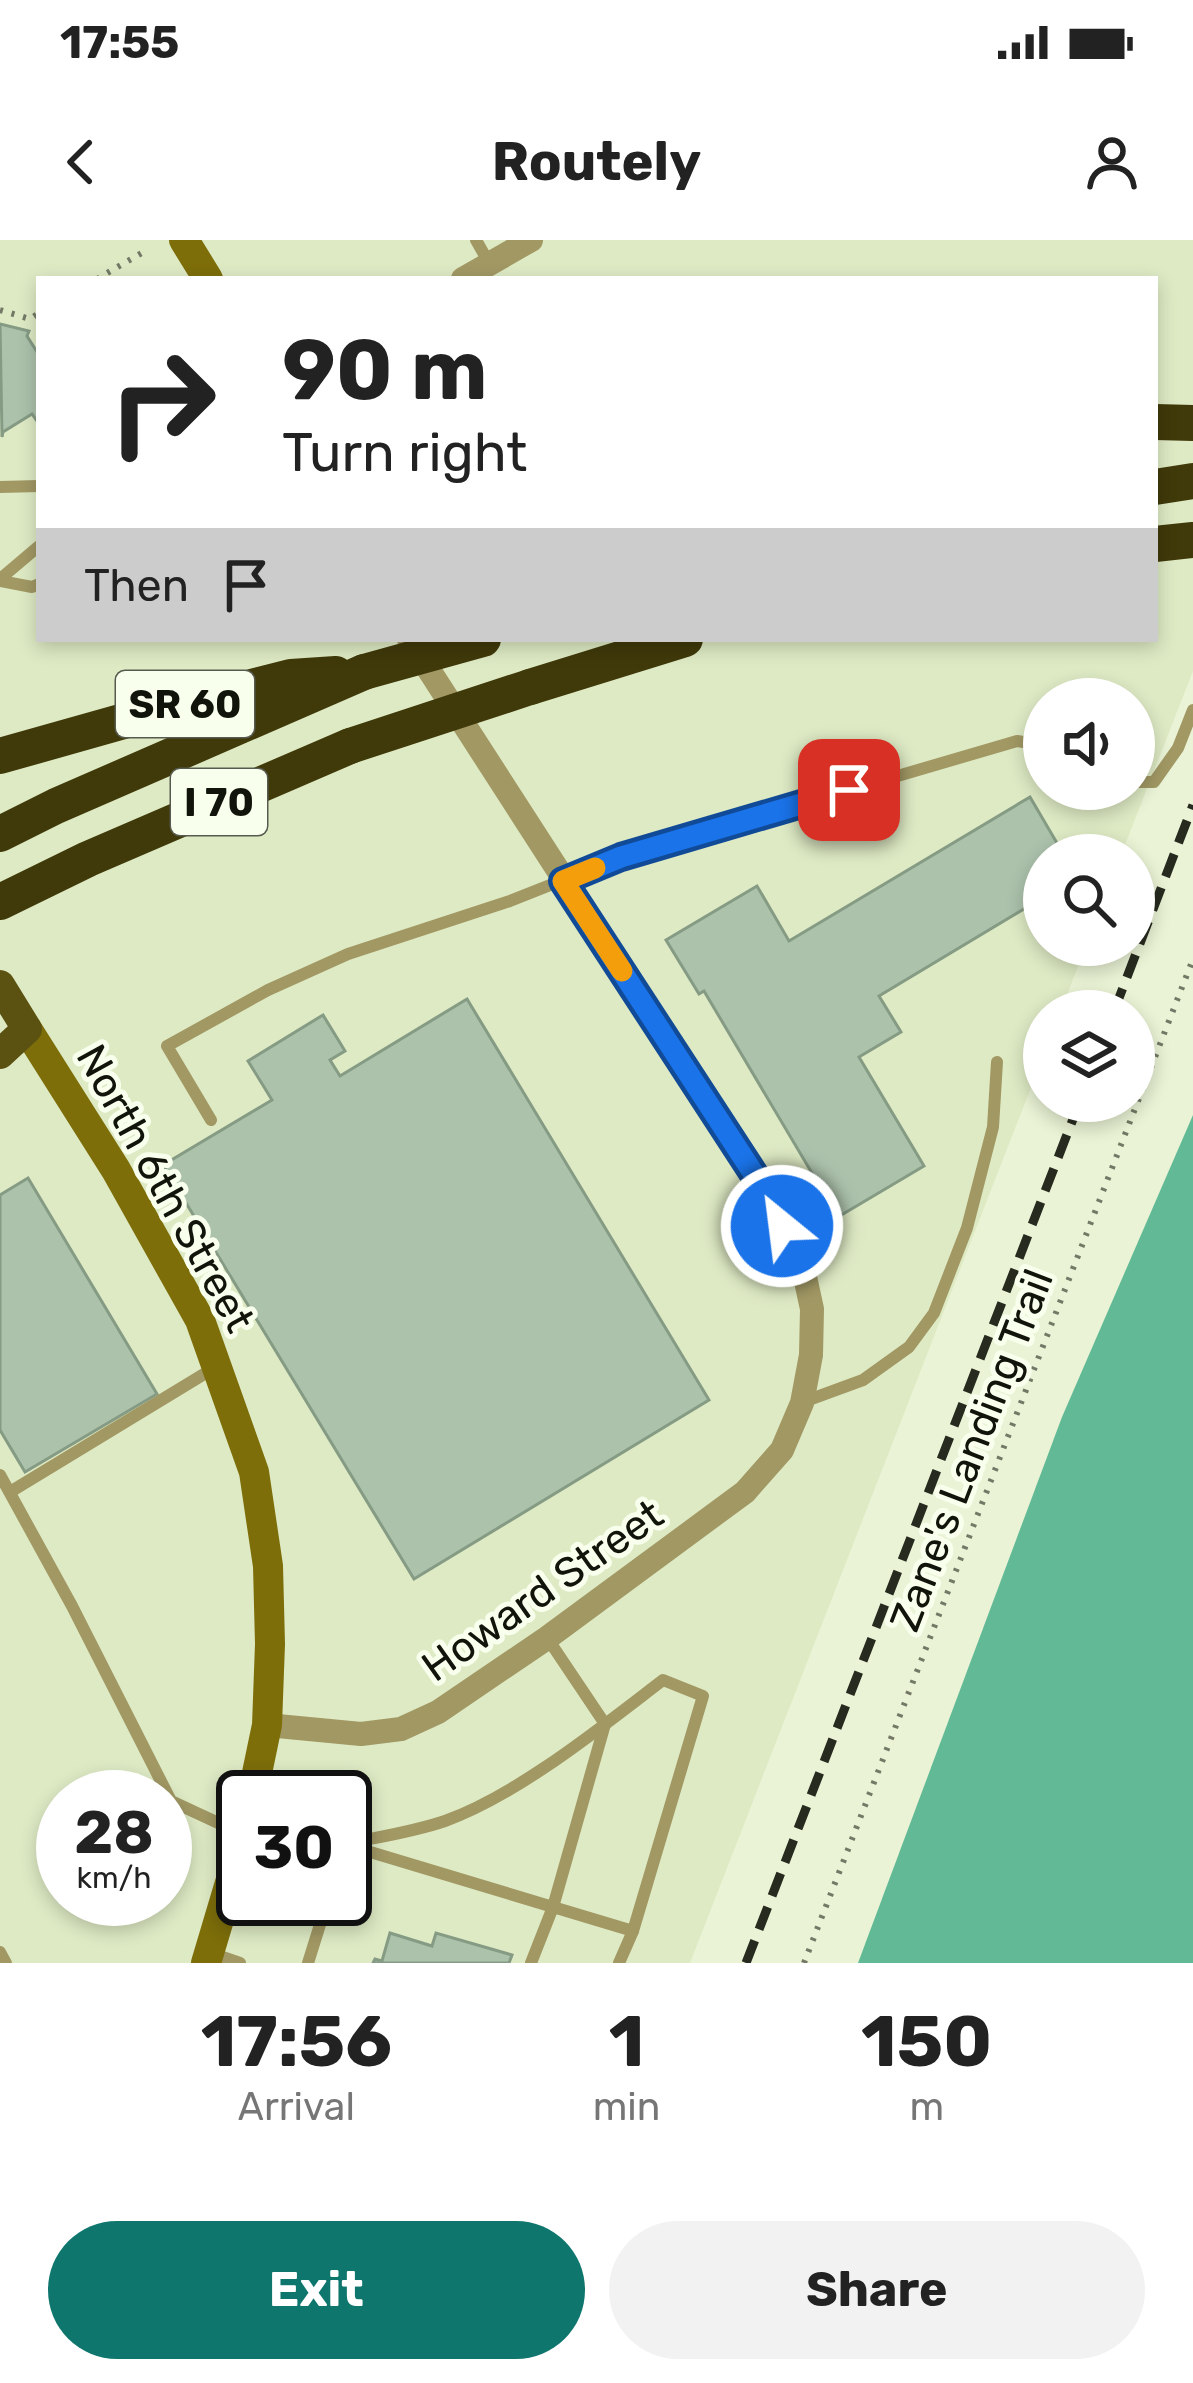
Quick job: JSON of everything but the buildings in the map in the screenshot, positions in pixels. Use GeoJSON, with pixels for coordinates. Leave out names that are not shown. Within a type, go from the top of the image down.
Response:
{"type":"FeatureCollection","features":[{"type":"Feature","properties":{"kind":"highway"},"geometry":{"type":"LineString","coordinates":[[1158,544],[1193,540]]}},
{"type":"Feature","properties":{"kind":"highway","name":"I 70"},"geometry":{"type":"LineString","coordinates":[[0,834],[364,672],[472,642]]}},
{"type":"Feature","properties":{"kind":"highway","name":"I 70"},"geometry":{"type":"LineString","coordinates":[[0,902],[350,746],[676,642]]}},
{"type":"Feature","properties":{"kind":"highway","name":"SR 60"},"geometry":{"type":"LineString","coordinates":[[5,754],[291,677],[364,672]]}},
{"type":"Feature","properties":{"kind":"main road"},"geometry":{"type":"LineString","coordinates":[[184,240],[206,276]]}},
{"type":"Feature","properties":{"kind":"main road","name":"North 6th Street"},"geometry":{"type":"LineString","coordinates":[[0,985],[116,1170],[200,1320],[254,1472],[268,1566],[268,1725],[258,1770]]}},
{"type":"Feature","properties":{"kind":"main road"},"geometry":{"type":"LineString","coordinates":[[0,1054],[27,1029]]}},
{"type":"Feature","properties":{"kind":"main road"},"geometry":{"type":"LineString","coordinates":[[208,1958],[217,1926]]}},
{"type":"Feature","properties":{"kind":"street"},"geometry":{"type":"LineString","coordinates":[[468,276],[531,240]]}},
{"type":"Feature","properties":{"kind":"street","name":"Howard Street"},"geometry":{"type":"LineString","coordinates":[[268,1725],[361,1734],[401,1729],[438,1712],[547,1638],[746,1492],[782,1450],[802,1403],[811,1355],[812,1310],[802,1263],[763,1188],[411,642]]}},
{"type":"Feature","properties":{"kind":"lane"},"geometry":{"type":"LineString","coordinates":[[476,240],[490,264]]}},
{"type":"Feature","properties":{"kind":"lane"},"geometry":{"type":"LineString","coordinates":[[0,487],[36,486]]}},
{"type":"Feature","properties":{"kind":"lane"},"geometry":{"type":"LineString","coordinates":[[0,580],[36,549]]}},
{"type":"Feature","properties":{"kind":"lane"},"geometry":{"type":"LineString","coordinates":[[0,580],[36,585]]}},
{"type":"Feature","properties":{"kind":"lane"},"geometry":{"type":"LineString","coordinates":[[1155,781],[1178,748],[1193,710]]}},
{"type":"Feature","properties":{"kind":"lane"},"geometry":{"type":"LineString","coordinates":[[211,1120],[167,1046],[268,990],[348,954],[621,857],[1023,742]]}},
{"type":"Feature","properties":{"kind":"lane"},"geometry":{"type":"LineString","coordinates":[[802,1403],[863,1380],[909,1347],[934,1313],[967,1228],[993,1127],[997,1062]]}},
{"type":"Feature","properties":{"kind":"lane"},"geometry":{"type":"LineString","coordinates":[[10,1492],[218,1366]]}},
{"type":"Feature","properties":{"kind":"lane"},"geometry":{"type":"LineString","coordinates":[[0,1475],[171,1801],[216,1824]]}},
{"type":"Feature","properties":{"kind":"lane"},"geometry":{"type":"LineString","coordinates":[[531,1963],[553,1907],[605,1724],[547,1638]]}},
{"type":"Feature","properties":{"kind":"lane"},"geometry":{"type":"LineString","coordinates":[[372,1838],[443,1821],[497,1797],[663,1680],[703,1696],[633,1931],[619,1963]]}},
{"type":"Feature","properties":{"kind":"lane"},"geometry":{"type":"LineString","coordinates":[[372,1853],[633,1931]]}},
{"type":"Feature","properties":{"kind":"lane"},"geometry":{"type":"LineString","coordinates":[[308,1963],[320,1926]]}},
{"type":"Feature","properties":{"kind":"lane"},"geometry":{"type":"LineString","coordinates":[[0,1952],[6,1963]]}},
{"type":"Feature","properties":{"kind":"lane"},"geometry":{"type":"LineString","coordinates":[[208,1958],[240,1963]]}},
{"type":"Feature","properties":{"kind":"path"},"geometry":{"type":"LineString","coordinates":[[103,276],[145,251]]}},
{"type":"Feature","properties":{"kind":"path"},"geometry":{"type":"LineString","coordinates":[[0,310],[30,319],[36,316]]}},
{"type":"Feature","properties":{"kind":"path","name":"Zane's Landing Trail"},"geometry":{"type":"LineString","coordinates":[[804,1963],[1193,959]]}},
{"type":"Feature","properties":{"kind":"shaded area"},"geometry":{"type":"Polygon","coordinates":[[[0,240],[1193,240],[1193,671],[1155,768],[1155,678],[1023,678],[1023,810],[1139,810],[1129,834],[1023,834],[1023,966],[1078,966],[1069,990],[1023,990],[1023,1108],[690,1963],[0,1963],[0,240]]]}},
{"type":"Feature","properties":{"kind":"shaded area"},"geometry":{"type":"Polygon","coordinates":[[[1193,1115],[1193,1963],[858,1963],[1062,1417],[1193,1115]]]}},
{"type":"Feature","properties":{"kind":"railway"},"geometry":{"type":"LineString","coordinates":[[1122,990],[1193,805]]}},
{"type":"Feature","properties":{"kind":"railway"},"geometry":{"type":"LineString","coordinates":[[746,1963],[1072,1122]]}},
{"type":"Feature","properties":{"kind":"slow traffic"},"geometry":{"type":"LineString","coordinates":[[595,868],[563,881],[622,971]]}},
{"type":"Feature","properties":{"kind":"route"},"geometry":{"type":"LineString","coordinates":[[782,1226],[763,1188],[563,881],[621,857],[849,790]]}}]}
